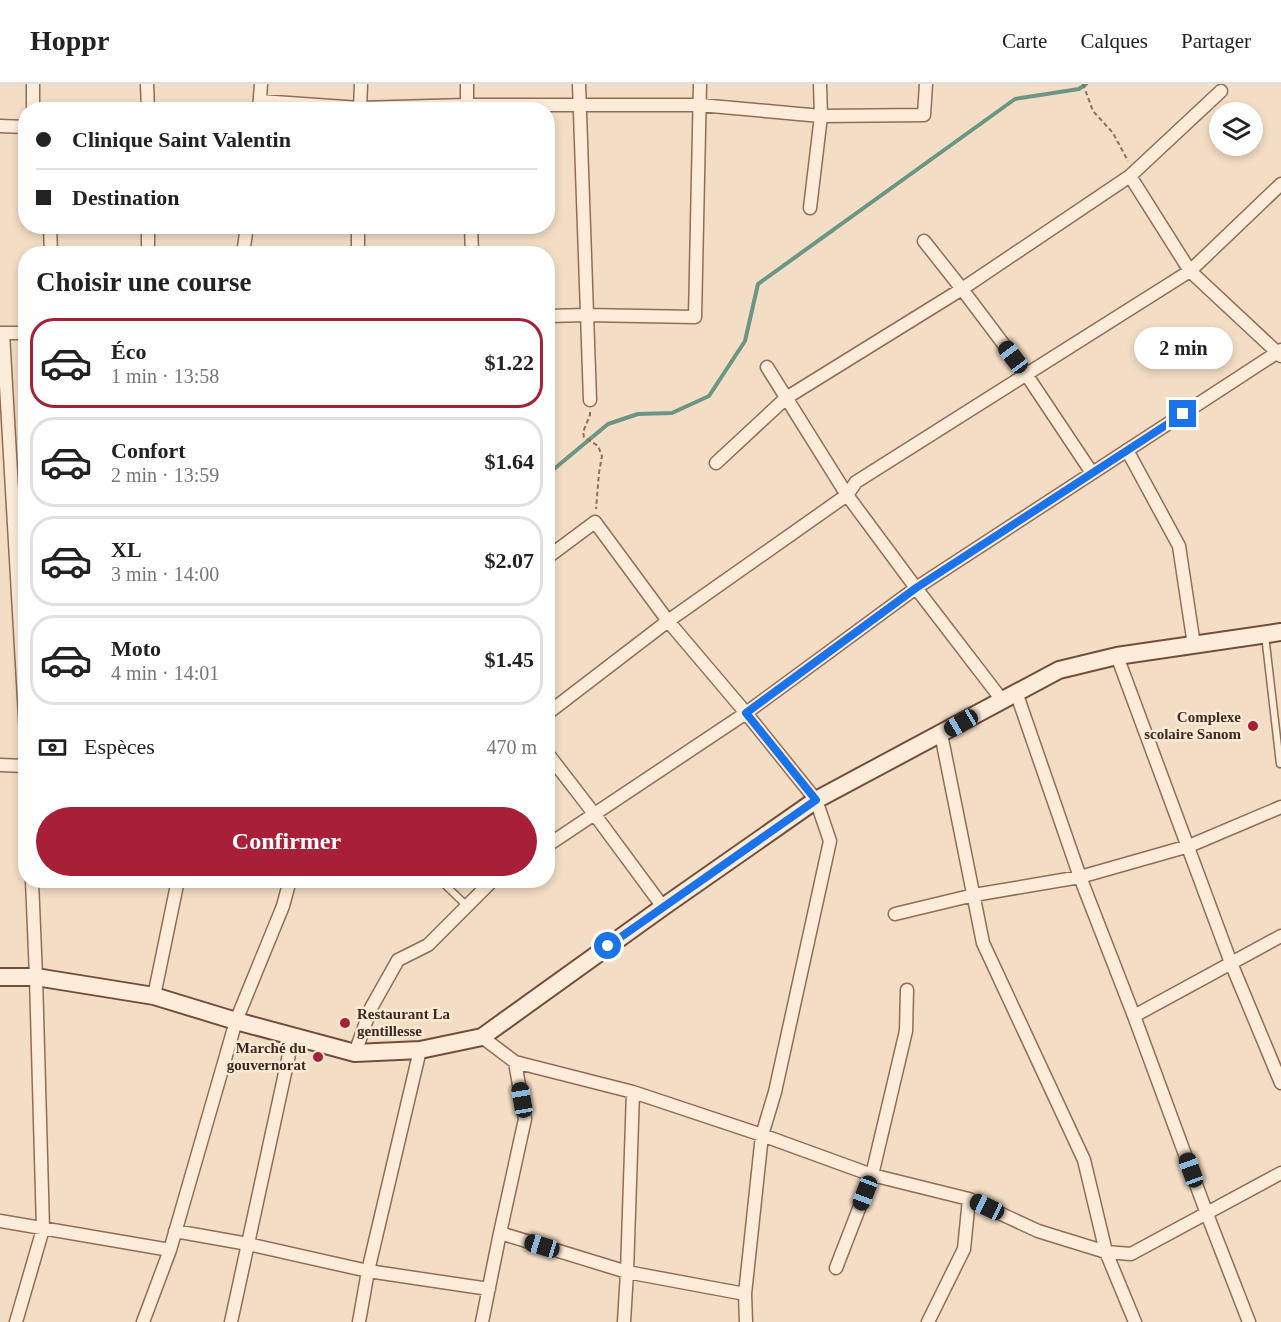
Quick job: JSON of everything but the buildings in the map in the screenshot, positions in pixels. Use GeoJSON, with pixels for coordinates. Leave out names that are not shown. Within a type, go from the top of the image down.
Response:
{"type":"FeatureCollection","features":[{"type":"Feature","properties":{"kind":"street"},"geometry":{"type":"LineString","coordinates":[[33,84],[33,102]]}},
{"type":"Feature","properties":{"kind":"street"},"geometry":{"type":"LineString","coordinates":[[147,84],[148,102]]}},
{"type":"Feature","properties":{"kind":"street"},"geometry":{"type":"LineString","coordinates":[[260,102],[261,84]]}},
{"type":"Feature","properties":{"kind":"street"},"geometry":{"type":"LineString","coordinates":[[360,102],[361,84]]}},
{"type":"Feature","properties":{"kind":"street"},"geometry":{"type":"LineString","coordinates":[[466,102],[467,84]]}},
{"type":"Feature","properties":{"kind":"street"},"geometry":{"type":"LineString","coordinates":[[579,84],[590,400]]}},
{"type":"Feature","properties":{"kind":"street"},"geometry":{"type":"LineString","coordinates":[[555,316],[695,317],[700,84]]}},
{"type":"Feature","properties":{"kind":"street"},"geometry":{"type":"LineString","coordinates":[[810,208],[821,116],[820,84]]}},
{"type":"Feature","properties":{"kind":"street"},"geometry":{"type":"LineString","coordinates":[[555,105],[700,105],[821,116],[924,115],[926,84]]}},
{"type":"Feature","properties":{"kind":"street"},"geometry":{"type":"LineString","coordinates":[[716,463],[786,398],[962,289],[1130,176],[1221,91]]}},
{"type":"Feature","properties":{"kind":"street"},"geometry":{"type":"LineString","coordinates":[[0,126],[18,127]]}},
{"type":"Feature","properties":{"kind":"street"},"geometry":{"type":"LineString","coordinates":[[555,841],[746,713],[916,588],[1280,353],[1190,271],[1130,176]]}},
{"type":"Feature","properties":{"kind":"street"},"geometry":{"type":"LineString","coordinates":[[555,708],[668,621],[847,495],[856,482],[1190,271],[1281,184]]}},
{"type":"Feature","properties":{"kind":"street"},"geometry":{"type":"LineString","coordinates":[[924,241],[1026,374],[1092,473]]}},
{"type":"Feature","properties":{"kind":"street"},"geometry":{"type":"LineString","coordinates":[[18,333],[1,333],[18,514]]}},
{"type":"Feature","properties":{"kind":"street"},"geometry":{"type":"LineString","coordinates":[[767,367],[847,495],[916,588],[1009,696],[1134,1016],[1249,1322]]}},
{"type":"Feature","properties":{"kind":"street"},"geometry":{"type":"LineString","coordinates":[[1127,450],[1179,546],[1194,645]]}},
{"type":"Feature","properties":{"kind":"street"},"geometry":{"type":"LineString","coordinates":[[555,552],[595,522],[668,621],[816,800],[830,841],[775,1092],[762,1135],[745,1294],[746,1322]]}},
{"type":"Feature","properties":{"kind":"street"},"geometry":{"type":"LineString","coordinates":[[0,977],[36,977],[154,996],[356,1053],[420,1050],[482,1037],[816,800],[1059,670],[1117,656],[1273,634]]}},
{"type":"Feature","properties":{"kind":"street"},"geometry":{"type":"LineString","coordinates":[[1117,656],[1231,963],[1281,1083]]}},
{"type":"Feature","properties":{"kind":"street"},"geometry":{"type":"LineString","coordinates":[[941,734],[983,943],[1084,1160],[1106,1252],[1135,1322]]}},
{"type":"Feature","properties":{"kind":"street"},"geometry":{"type":"LineString","coordinates":[[555,763],[663,907]]}},
{"type":"Feature","properties":{"kind":"street"},"geometry":{"type":"LineString","coordinates":[[0,765],[18,766]]}},
{"type":"Feature","properties":{"kind":"street"},"geometry":{"type":"LineString","coordinates":[[895,914],[974,895],[1080,877],[1189,846],[1281,807]]}},
{"type":"Feature","properties":{"kind":"street"},"geometry":{"type":"LineString","coordinates":[[16,1322],[43,1228],[32,888]]}},
{"type":"Feature","properties":{"kind":"street"},"geometry":{"type":"LineString","coordinates":[[154,996],[176,888]]}},
{"type":"Feature","properties":{"kind":"street"},"geometry":{"type":"LineString","coordinates":[[144,1322],[170,1250],[236,1021],[283,906],[288,888]]}},
{"type":"Feature","properties":{"kind":"street"},"geometry":{"type":"LineString","coordinates":[[356,1053],[370,1008],[398,960],[428,945],[485,888]]}},
{"type":"Feature","properties":{"kind":"street"},"geometry":{"type":"LineString","coordinates":[[1134,1016],[1281,936]]}},
{"type":"Feature","properties":{"kind":"street"},"geometry":{"type":"LineString","coordinates":[[836,1268],[872,1175],[906,1031],[907,990]]}},
{"type":"Feature","properties":{"kind":"street"},"geometry":{"type":"LineString","coordinates":[[231,1322],[293,1036]]}},
{"type":"Feature","properties":{"kind":"street"},"geometry":{"type":"LineString","coordinates":[[482,1037],[515,1062],[633,1092],[872,1175],[969,1199],[1038,1231],[1106,1252],[1131,1254],[1281,1173]]}},
{"type":"Feature","properties":{"kind":"street"},"geometry":{"type":"LineString","coordinates":[[359,1322],[368,1271],[420,1050]]}},
{"type":"Feature","properties":{"kind":"street"},"geometry":{"type":"LineString","coordinates":[[482,1322],[525,1119],[515,1062]]}},
{"type":"Feature","properties":{"kind":"street"},"geometry":{"type":"LineString","coordinates":[[624,1322],[633,1092]]}},
{"type":"Feature","properties":{"kind":"street"},"geometry":{"type":"LineString","coordinates":[[928,1322],[964,1249],[969,1199]]}},
{"type":"Feature","properties":{"kind":"street"},"geometry":{"type":"LineString","coordinates":[[0,1221],[170,1250]]}},
{"type":"Feature","properties":{"kind":"street"},"geometry":{"type":"LineString","coordinates":[[175,1231],[248,1244],[368,1271],[489,1289]]}},
{"type":"Feature","properties":{"kind":"street"},"geometry":{"type":"LineString","coordinates":[[500,1233],[627,1272],[745,1294]]}},
{"type":"Feature","properties":{"kind":"lane"},"geometry":{"type":"LineString","coordinates":[[1273,634],[1280,764]]}},
{"type":"Feature","properties":{"kind":"lane"},"geometry":{"type":"LineString","coordinates":[[448,888],[467,906]]}},
{"type":"Feature","properties":{"kind":"path"},"geometry":{"type":"LineString","coordinates":[[1083,84],[1093,111],[1113,133],[1132,167],[1130,176]]}},
{"type":"Feature","properties":{"kind":"path"},"geometry":{"type":"LineString","coordinates":[[590,400],[590,415],[583,432],[584,437],[598,446],[603,456],[599,473],[595,522]]}},
{"type":"Feature","properties":{"kind":"waterway"},"geometry":{"type":"LineString","coordinates":[[555,468],[608,424],[638,414],[672,413],[709,396],[745,341],[758,284],[1015,99],[1079,89],[1086,84]]}},
{"type":"Feature","properties":{"kind":"place","name":"Complexe scolaire Sanom"},"geometry":{"type":"Point","coordinates":[1253,726]}},
{"type":"Feature","properties":{"kind":"place","name":"Restaurant La gentillesse"},"geometry":{"type":"Point","coordinates":[345,1023]}},
{"type":"Feature","properties":{"kind":"place","name":"Marché du gouvernorat"},"geometry":{"type":"Point","coordinates":[318,1057]}},
{"type":"Feature","properties":{"kind":"route"},"geometry":{"type":"LineString","coordinates":[[608,946],[816,800],[746,713],[916,588],[1183,414]]}}]}
